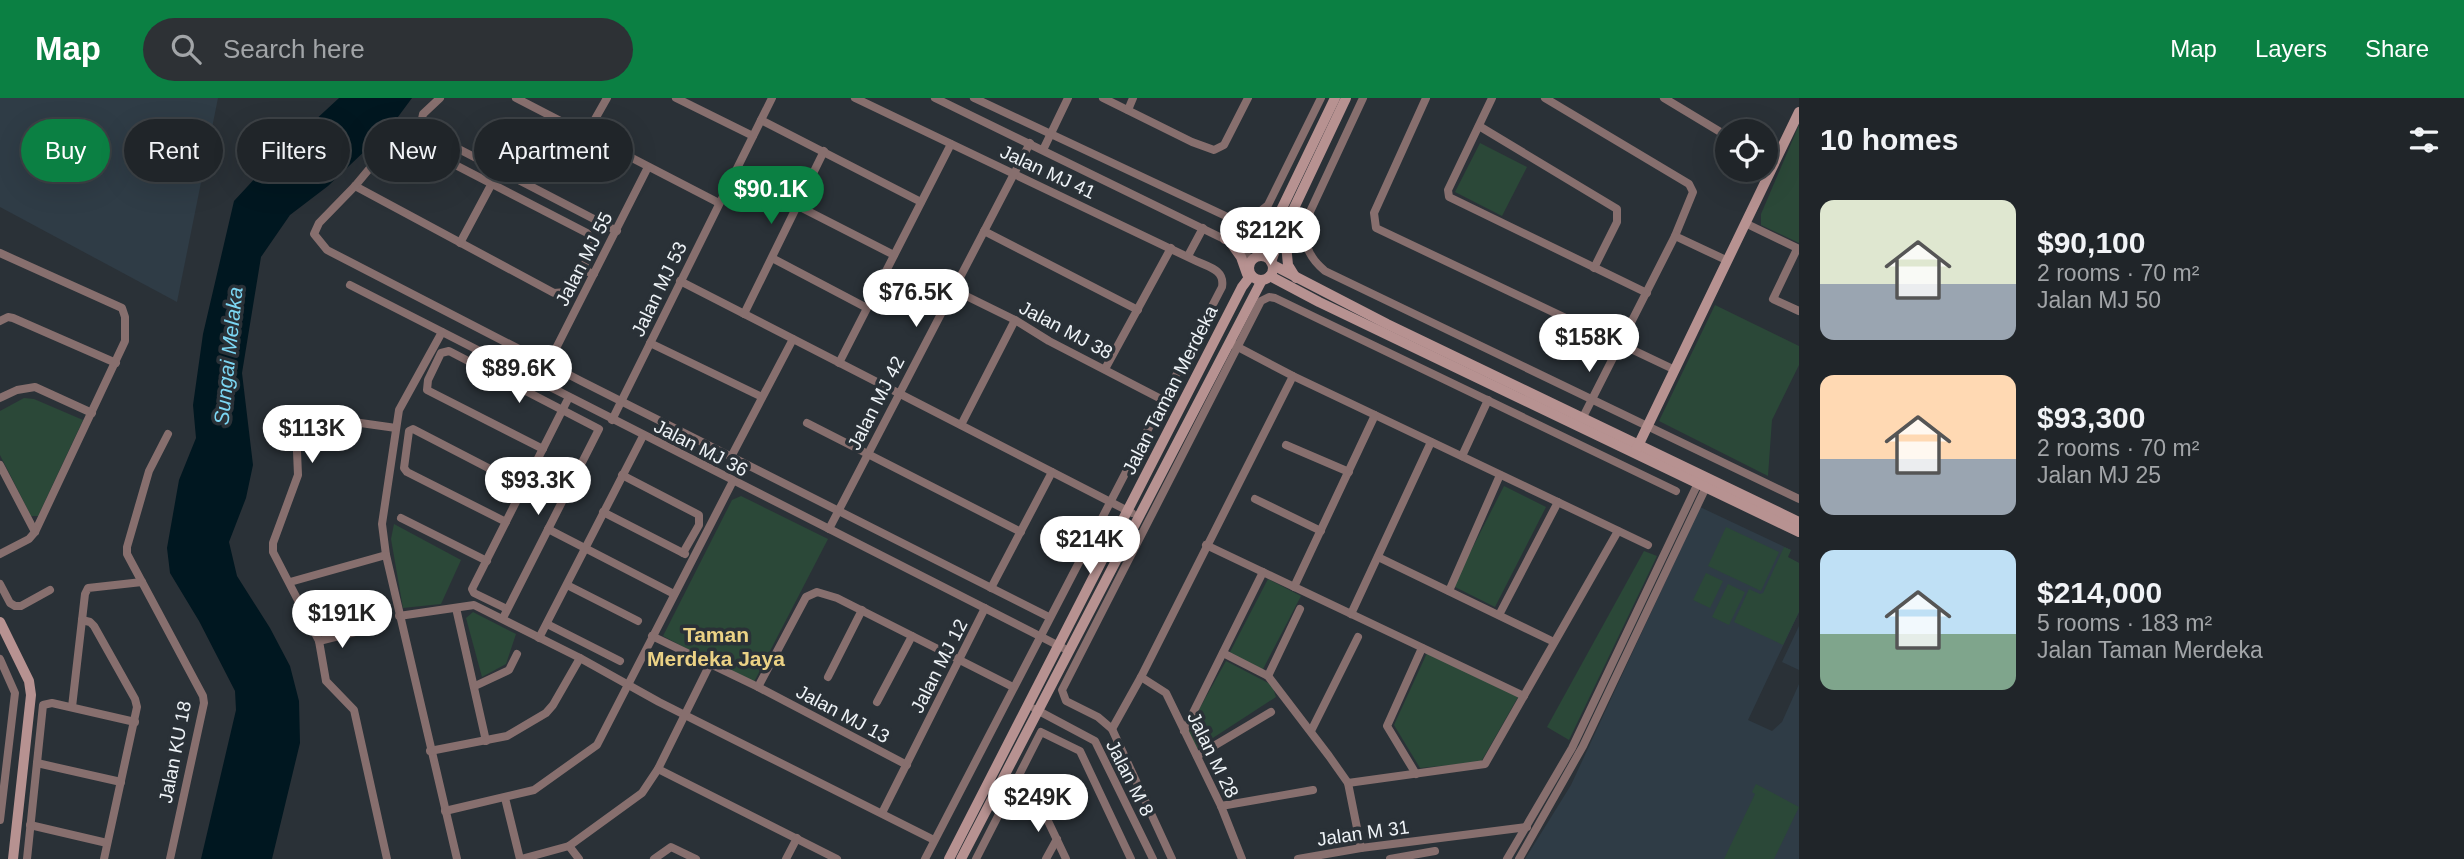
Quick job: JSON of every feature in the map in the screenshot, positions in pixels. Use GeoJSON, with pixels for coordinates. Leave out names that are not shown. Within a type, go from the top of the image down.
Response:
{"type":"FeatureCollection","features":[{"type":"Feature","properties":{"kind":"main road"},"geometry":{"type":"LineString","coordinates":[[1265,272],[1280,225],[1335,98]]}},
{"type":"Feature","properties":{"kind":"main road"},"geometry":{"type":"LineString","coordinates":[[1346,98],[1280,225],[1249,267],[1295,284],[1583,417],[1636,448]]}},
{"type":"Feature","properties":{"kind":"main road"},"geometry":{"type":"LineString","coordinates":[[1778,148],[1799,112]]}},
{"type":"Feature","properties":{"kind":"main road"},"geometry":{"type":"LineString","coordinates":[[1636,448],[1745,223],[1762,182]]}},
{"type":"Feature","properties":{"kind":"main road"},"geometry":{"type":"LineString","coordinates":[[1242,287],[1247,274],[1245,266],[1228,241],[1252,238],[1280,225]]}},
{"type":"Feature","properties":{"kind":"main road"},"geometry":{"type":"LineString","coordinates":[[1280,225],[1288,265],[1295,284]]}},
{"type":"Feature","properties":{"kind":"main road"},"geometry":{"type":"LineString","coordinates":[[1255,258],[1265,256],[1265,272]]}},
{"type":"Feature","properties":{"kind":"main road","name":"Jalan Taman Merdeka"},"geometry":{"type":"LineString","coordinates":[[961,859],[1069,651],[1242,287],[1265,272]]}},
{"type":"Feature","properties":{"kind":"main road","name":"Jalan Taman Merdeka"},"geometry":{"type":"LineString","coordinates":[[949,859],[1058,645],[1233,344],[1265,272]]}},
{"type":"Feature","properties":{"kind":"main road"},"geometry":{"type":"LineString","coordinates":[[1254,293],[1262,286],[1275,282],[1295,284],[1499,387],[1636,448],[1799,532]]}},
{"type":"Feature","properties":{"kind":"main road"},"geometry":{"type":"LineString","coordinates":[[1704,482],[1799,522]]}},
{"type":"Feature","properties":{"kind":"main road"},"geometry":{"type":"LineString","coordinates":[[0,622],[29,681],[31,695],[13,859]]}},
{"type":"Feature","properties":{"kind":"street"},"geometry":{"type":"LineString","coordinates":[[440,98],[423,114],[420,129],[617,231]]}},
{"type":"Feature","properties":{"kind":"street"},"geometry":{"type":"LineString","coordinates":[[516,98],[556,119]]}},
{"type":"Feature","properties":{"kind":"street"},"geometry":{"type":"LineString","coordinates":[[595,119],[607,98]]}},
{"type":"Feature","properties":{"kind":"street"},"geometry":{"type":"LineString","coordinates":[[676,98],[753,136]]}},
{"type":"Feature","properties":{"kind":"street","name":"Jalan MJ 53"},"geometry":{"type":"LineString","coordinates":[[612,419],[772,98]]}},
{"type":"Feature","properties":{"kind":"street","name":"Jalan MJ 41"},"geometry":{"type":"LineString","coordinates":[[855,98],[1220,272],[1222,287],[1163,400]]}},
{"type":"Feature","properties":{"kind":"street"},"geometry":{"type":"LineString","coordinates":[[934,98],[1203,228],[1255,258]]}},
{"type":"Feature","properties":{"kind":"street"},"geometry":{"type":"LineString","coordinates":[[974,98],[1223,217],[1242,219],[1253,217],[1268,205],[1321,98]]}},
{"type":"Feature","properties":{"kind":"street"},"geometry":{"type":"LineString","coordinates":[[1043,149],[1068,98]]}},
{"type":"Feature","properties":{"kind":"street"},"geometry":{"type":"LineString","coordinates":[[1103,98],[1214,150],[1224,145],[1248,98]]}},
{"type":"Feature","properties":{"kind":"street"},"geometry":{"type":"LineString","coordinates":[[1128,110],[1133,98]]}},
{"type":"Feature","properties":{"kind":"street"},"geometry":{"type":"LineString","coordinates":[[1363,98],[1308,216],[1304,237],[1309,256],[1325,271],[1799,499]]}},
{"type":"Feature","properties":{"kind":"street"},"geometry":{"type":"LineString","coordinates":[[1426,98],[1374,213],[1376,228],[1673,369]]}},
{"type":"Feature","properties":{"kind":"street"},"geometry":{"type":"LineString","coordinates":[[1492,98],[1448,190],[1449,197],[1647,293]]}},
{"type":"Feature","properties":{"kind":"street"},"geometry":{"type":"LineString","coordinates":[[1545,98],[1689,184],[1693,192],[1675,236],[1583,417]]}},
{"type":"Feature","properties":{"kind":"street"},"geometry":{"type":"LineString","coordinates":[[1664,98],[1715,130]]}},
{"type":"Feature","properties":{"kind":"street"},"geometry":{"type":"LineString","coordinates":[[761,120],[921,202]]}},
{"type":"Feature","properties":{"kind":"street"},"geometry":{"type":"LineString","coordinates":[[1479,126],[1617,209],[1617,222],[1594,268]]}},
{"type":"Feature","properties":{"kind":"street"},"geometry":{"type":"LineString","coordinates":[[355,187],[555,293],[566,292],[583,270],[592,242],[587,233],[491,186],[411,142],[400,140],[390,144],[355,187],[319,223],[314,234],[327,250],[548,365],[1049,617]]}},
{"type":"Feature","properties":{"kind":"street","name":"Jalan MJ 42"},"geometry":{"type":"LineString","coordinates":[[829,529],[1030,143]]}},
{"type":"Feature","properties":{"kind":"street"},"geometry":{"type":"LineString","coordinates":[[839,363],[951,144]]}},
{"type":"Feature","properties":{"kind":"street"},"geometry":{"type":"LineString","coordinates":[[744,314],[824,152]]}},
{"type":"Feature","properties":{"kind":"street"},"geometry":{"type":"LineString","coordinates":[[633,159],[719,203]]}},
{"type":"Feature","properties":{"kind":"street","name":"Jalan MJ 55"},"geometry":{"type":"LineString","coordinates":[[548,365],[648,167]]}},
{"type":"Feature","properties":{"kind":"street"},"geometry":{"type":"LineString","coordinates":[[460,243],[491,186]]}},
{"type":"Feature","properties":{"kind":"street"},"geometry":{"type":"LineString","coordinates":[[798,206],[894,255]]}},
{"type":"Feature","properties":{"kind":"street"},"geometry":{"type":"LineString","coordinates":[[1745,223],[1798,249],[1773,299],[1799,311]]}},
{"type":"Feature","properties":{"kind":"street"},"geometry":{"type":"LineString","coordinates":[[1188,256],[1203,228]]}},
{"type":"Feature","properties":{"kind":"street"},"geometry":{"type":"LineString","coordinates":[[984,231],[1138,310]]}},
{"type":"Feature","properties":{"kind":"street"},"geometry":{"type":"LineString","coordinates":[[1675,236],[1726,260]]}},
{"type":"Feature","properties":{"kind":"street"},"geometry":{"type":"LineString","coordinates":[[1105,369],[1171,248]]}},
{"type":"Feature","properties":{"kind":"street"},"geometry":{"type":"LineString","coordinates":[[0,253],[122,308],[125,317],[125,341],[116,363],[36,531],[29,539],[0,554]]}},
{"type":"Feature","properties":{"kind":"street"},"geometry":{"type":"LineString","coordinates":[[772,258],[867,308]]}},
{"type":"Feature","properties":{"kind":"street"},"geometry":{"type":"LineString","coordinates":[[583,270],[594,274]]}},
{"type":"Feature","properties":{"kind":"street"},"geometry":{"type":"LineString","coordinates":[[680,281],[1133,513]]}},
{"type":"Feature","properties":{"kind":"street","name":"Jalan MJ 36"},"geometry":{"type":"LineString","coordinates":[[350,285],[1069,651]]}},
{"type":"Feature","properties":{"kind":"street","name":"Jalan MJ 38"},"geometry":{"type":"LineString","coordinates":[[953,289],[1163,400]]}},
{"type":"Feature","properties":{"kind":"street"},"geometry":{"type":"LineString","coordinates":[[1172,859],[1112,729],[1098,717],[1066,701],[1062,690],[1187,448],[1233,344],[1261,301],[1269,297],[1275,298],[1676,491]]}},
{"type":"Feature","properties":{"kind":"street"},"geometry":{"type":"LineString","coordinates":[[0,321],[13,318],[116,363]]}},
{"type":"Feature","properties":{"kind":"street"},"geometry":{"type":"LineString","coordinates":[[961,425],[1015,320]]}},
{"type":"Feature","properties":{"kind":"street"},"geometry":{"type":"LineString","coordinates":[[442,332],[399,410],[382,524],[399,616],[457,859]]}},
{"type":"Feature","properties":{"kind":"street"},"geometry":{"type":"LineString","coordinates":[[731,457],[793,339]]}},
{"type":"Feature","properties":{"kind":"street"},"geometry":{"type":"LineString","coordinates":[[650,343],[762,397]]}},
{"type":"Feature","properties":{"kind":"street"},"geometry":{"type":"LineString","coordinates":[[1233,344],[1293,376],[1648,545]]}},
{"type":"Feature","properties":{"kind":"street"},"geometry":{"type":"LineString","coordinates":[[503,618],[599,429],[449,351],[442,353],[428,380],[428,390],[543,449]]}},
{"type":"Feature","properties":{"kind":"street"},"geometry":{"type":"LineString","coordinates":[[1112,729],[1293,376]]}},
{"type":"Feature","properties":{"kind":"street"},"geometry":{"type":"LineString","coordinates":[[0,398],[17,390],[35,387],[92,413]]}},
{"type":"Feature","properties":{"kind":"street"},"geometry":{"type":"LineString","coordinates":[[1462,456],[1489,401],[1499,387]]}},
{"type":"Feature","properties":{"kind":"street"},"geometry":{"type":"LineString","coordinates":[[507,609],[474,593],[472,589],[569,397]]}},
{"type":"Feature","properties":{"kind":"street"},"geometry":{"type":"LineString","coordinates":[[925,859],[1163,400]]}},
{"type":"Feature","properties":{"kind":"street"},"geometry":{"type":"LineString","coordinates":[[1294,587],[1376,415]]}},
{"type":"Feature","properties":{"kind":"street"},"geometry":{"type":"LineString","coordinates":[[387,859],[355,710],[326,681],[318,641],[273,552],[273,543],[298,475],[296,428],[302,419],[311,416],[396,428]]}},
{"type":"Feature","properties":{"kind":"street"},"geometry":{"type":"LineString","coordinates":[[807,423],[1021,531]]}},
{"type":"Feature","properties":{"kind":"street"},"geometry":{"type":"LineString","coordinates":[[506,522],[407,472],[404,468],[409,432],[413,429],[523,486]]}},
{"type":"Feature","properties":{"kind":"street","name":"Jalan KU 18"},"geometry":{"type":"LineString","coordinates":[[167,435],[149,471],[127,554],[203,696],[204,703],[170,859]]}},
{"type":"Feature","properties":{"kind":"street"},"geometry":{"type":"LineString","coordinates":[[539,638],[643,436]]}},
{"type":"Feature","properties":{"kind":"street"},"geometry":{"type":"LineString","coordinates":[[1351,614],[1431,442]]}},
{"type":"Feature","properties":{"kind":"street"},"geometry":{"type":"LineString","coordinates":[[1286,444],[1349,472]]}},
{"type":"Feature","properties":{"kind":"street"},"geometry":{"type":"LineString","coordinates":[[0,465],[36,531]]}},
{"type":"Feature","properties":{"kind":"street"},"geometry":{"type":"LineString","coordinates":[[990,588],[1052,472]]}},
{"type":"Feature","properties":{"kind":"street"},"geometry":{"type":"LineString","coordinates":[[622,475],[699,515],[699,526],[683,553]]}},
{"type":"Feature","properties":{"kind":"street"},"geometry":{"type":"LineString","coordinates":[[1449,591],[1500,475]]}},
{"type":"Feature","properties":{"kind":"street"},"geometry":{"type":"LineString","coordinates":[[445,811],[534,790],[597,745],[733,481]]}},
{"type":"Feature","properties":{"kind":"street"},"geometry":{"type":"LineString","coordinates":[[1507,859],[1572,748],[1704,482]]}},
{"type":"Feature","properties":{"kind":"street"},"geometry":{"type":"LineString","coordinates":[[1519,859],[1583,746],[1704,482]]}},
{"type":"Feature","properties":{"kind":"street"},"geometry":{"type":"LineString","coordinates":[[1255,499],[1321,531]]}},
{"type":"Feature","properties":{"kind":"street"},"geometry":{"type":"LineString","coordinates":[[1499,615],[1558,502]]}},
{"type":"Feature","properties":{"kind":"street"},"geometry":{"type":"LineString","coordinates":[[603,512],[693,558]]}},
{"type":"Feature","properties":{"kind":"street"},"geometry":{"type":"LineString","coordinates":[[401,518],[487,561]]}},
{"type":"Feature","properties":{"kind":"street"},"geometry":{"type":"LineString","coordinates":[[548,529],[674,594]]}},
{"type":"Feature","properties":{"kind":"street"},"geometry":{"type":"LineString","coordinates":[[1348,783],[1485,764],[1618,530]]}},
{"type":"Feature","properties":{"kind":"street"},"geometry":{"type":"LineString","coordinates":[[1206,545],[1524,696]]}},
{"type":"Feature","properties":{"kind":"street"},"geometry":{"type":"LineString","coordinates":[[290,582],[386,555]]}},
{"type":"Feature","properties":{"kind":"street"},"geometry":{"type":"LineString","coordinates":[[1378,557],[1554,642]]}},
{"type":"Feature","properties":{"kind":"street"},"geometry":{"type":"LineString","coordinates":[[1184,731],[1263,572]]}},
{"type":"Feature","properties":{"kind":"street"},"geometry":{"type":"LineString","coordinates":[[72,707],[85,594],[88,588],[142,582]]}},
{"type":"Feature","properties":{"kind":"street"},"geometry":{"type":"LineString","coordinates":[[0,584],[10,603],[15,606],[21,606],[50,590]]}},
{"type":"Feature","properties":{"kind":"street"},"geometry":{"type":"LineString","coordinates":[[567,585],[638,621]]}},
{"type":"Feature","properties":{"kind":"street"},"geometry":{"type":"LineString","coordinates":[[758,687],[806,597],[824,592],[1013,687]]}},
{"type":"Feature","properties":{"kind":"street"},"geometry":{"type":"LineString","coordinates":[[399,616],[474,605],[580,658],[684,715],[934,840]]}},
{"type":"Feature","properties":{"kind":"street"},"geometry":{"type":"LineString","coordinates":[[456,608],[486,741]]}},
{"type":"Feature","properties":{"kind":"street","name":"Jalan MJ 12"},"geometry":{"type":"LineString","coordinates":[[882,813],[985,608]]}},
{"type":"Feature","properties":{"kind":"street"},"geometry":{"type":"LineString","coordinates":[[1268,676],[1300,609]]}},
{"type":"Feature","properties":{"kind":"street"},"geometry":{"type":"LineString","coordinates":[[828,677],[862,610]]}},
{"type":"Feature","properties":{"kind":"street"},"geometry":{"type":"LineString","coordinates":[[82,620],[94,626],[137,707],[104,859]]}},
{"type":"Feature","properties":{"kind":"street"},"geometry":{"type":"LineString","coordinates":[[547,624],[620,662]]}},
{"type":"Feature","properties":{"kind":"street"},"geometry":{"type":"LineString","coordinates":[[318,641],[359,631]]}},
{"type":"Feature","properties":{"kind":"street","name":"Jalan MJ 13"},"geometry":{"type":"LineString","coordinates":[[652,636],[758,687],[907,765]]}},
{"type":"Feature","properties":{"kind":"street"},"geometry":{"type":"LineString","coordinates":[[877,702],[912,636]]}},
{"type":"Feature","properties":{"kind":"street"},"geometry":{"type":"LineString","coordinates":[[1311,731],[1358,637]]}},
{"type":"Feature","properties":{"kind":"street"},"geometry":{"type":"LineString","coordinates":[[1416,774],[1387,726],[1422,648]]}},
{"type":"Feature","properties":{"kind":"street"},"geometry":{"type":"LineString","coordinates":[[1223,653],[1268,676],[1348,783],[1361,848]]}},
{"type":"Feature","properties":{"kind":"street"},"geometry":{"type":"LineString","coordinates":[[475,686],[509,670],[517,654]]}},
{"type":"Feature","properties":{"kind":"street"},"geometry":{"type":"LineString","coordinates":[[430,751],[508,736],[546,713],[580,658]]}},
{"type":"Feature","properties":{"kind":"street"},"geometry":{"type":"LineString","coordinates":[[0,659],[15,693],[0,820]]}},
{"type":"Feature","properties":{"kind":"street"},"geometry":{"type":"LineString","coordinates":[[505,798],[520,859],[569,846],[642,793],[658,769],[710,664]]}},
{"type":"Feature","properties":{"kind":"street","name":"Jalan M 28"},"geometry":{"type":"LineString","coordinates":[[1141,677],[1166,693],[1221,806],[1242,859]]}},
{"type":"Feature","properties":{"kind":"street"},"geometry":{"type":"LineString","coordinates":[[27,859],[44,705],[52,703],[135,722]]}},
{"type":"Feature","properties":{"kind":"street","name":"Jalan M 8"},"geometry":{"type":"LineString","coordinates":[[1028,705],[1095,741],[1153,859]]}},
{"type":"Feature","properties":{"kind":"street"},"geometry":{"type":"LineString","coordinates":[[1197,756],[1271,712]]}},
{"type":"Feature","properties":{"kind":"street"},"geometry":{"type":"LineString","coordinates":[[976,859],[1041,732],[1080,751],[1130,859]]}},
{"type":"Feature","properties":{"kind":"street"},"geometry":{"type":"LineString","coordinates":[[37,763],[121,782]]}},
{"type":"Feature","properties":{"kind":"street"},"geometry":{"type":"LineString","coordinates":[[658,769],[838,859]]}},
{"type":"Feature","properties":{"kind":"street"},"geometry":{"type":"LineString","coordinates":[[1003,776],[1034,794],[1066,859]]}},
{"type":"Feature","properties":{"kind":"street"},"geometry":{"type":"LineString","coordinates":[[1221,806],[1313,790]]}},
{"type":"Feature","properties":{"kind":"street"},"geometry":{"type":"LineString","coordinates":[[1,801],[20,804]]}},
{"type":"Feature","properties":{"kind":"street"},"geometry":{"type":"LineString","coordinates":[[30,825],[107,843]]}},
{"type":"Feature","properties":{"kind":"street"},"geometry":{"type":"LineString","coordinates":[[1526,827],[1535,831]]}},
{"type":"Feature","properties":{"kind":"street","name":"Jalan M 31"},"geometry":{"type":"LineString","coordinates":[[1298,859],[1361,848],[1526,827]]}},
{"type":"Feature","properties":{"kind":"street"},"geometry":{"type":"LineString","coordinates":[[786,859],[797,838]]}},
{"type":"Feature","properties":{"kind":"street"},"geometry":{"type":"LineString","coordinates":[[1046,859],[1057,839]]}},
{"type":"Feature","properties":{"kind":"street","name":"Jalan M 31"},"geometry":{"type":"LineString","coordinates":[[1432,840],[1435,855]]}},
{"type":"Feature","properties":{"kind":"street"},"geometry":{"type":"LineString","coordinates":[[569,846],[579,859]]}},
{"type":"Feature","properties":{"kind":"street"},"geometry":{"type":"LineString","coordinates":[[654,859],[671,847],[696,859]]}},
{"type":"Feature","properties":{"kind":"street"},"geometry":{"type":"LineString","coordinates":[[1390,859],[1435,855]]}},
{"type":"Feature","properties":{"kind":"shaded area"},"geometry":{"type":"Polygon","coordinates":[[[0,98],[218,98],[214,119],[124,119],[124,182],[201,182],[177,302],[0,207],[0,98]]]}},
{"type":"Feature","properties":{"kind":"shaded area"},"geometry":{"type":"Polygon","coordinates":[[[1700,507],[1791,550],[1787,557],[1799,563],[1799,612],[1748,720],[1772,731],[1782,722],[1799,684],[1799,859],[1525,859],[1571,785],[1700,507]]]}},
{"type":"Feature","properties":{"kind":"shaded area"},"geometry":{"type":"Polygon","coordinates":[[[1799,626],[1799,670],[1782,662],[1799,626]]]}},
{"type":"Feature","properties":{"kind":"green space"},"geometry":{"type":"Polygon","coordinates":[[[1799,125],[1799,243],[1761,225],[1761,214],[1775,182],[1778,182],[1778,174],[1799,125]]]}},
{"type":"Feature","properties":{"kind":"green space"},"geometry":{"type":"Polygon","coordinates":[[[1480,143],[1527,167],[1502,216],[1455,192],[1480,143]]]}},
{"type":"Feature","properties":{"kind":"green space"},"geometry":{"type":"Polygon","coordinates":[[[1715,305],[1799,346],[1799,365],[1772,420],[1768,476],[1659,421],[1715,305]]]}},
{"type":"Feature","properties":{"kind":"green space"},"geometry":{"type":"Polygon","coordinates":[[[24,398],[34,399],[83,420],[38,516],[31,516],[0,455],[0,411],[24,398]]]}},
{"type":"Feature","properties":{"kind":"green space"},"geometry":{"type":"Polygon","coordinates":[[[1504,486],[1546,507],[1495,607],[1453,586],[1504,486]]]}},
{"type":"Feature","properties":{"kind":"green space"},"geometry":{"type":"Polygon","coordinates":[[[741,496],[828,539],[753,684],[663,636],[732,500],[741,496]]]}},
{"type":"Feature","properties":{"kind":"green space"},"geometry":{"type":"Polygon","coordinates":[[[394,524],[461,560],[441,604],[403,608],[391,539],[394,524]]]}},
{"type":"Feature","properties":{"kind":"green space"},"geometry":{"type":"Polygon","coordinates":[[[1726,527],[1779,552],[1761,591],[1708,566],[1726,527]]]}},
{"type":"Feature","properties":{"kind":"green space"},"geometry":{"type":"Polygon","coordinates":[[[1784,547],[1791,550],[1788,557],[1799,563],[1799,612],[1783,645],[1734,622],[1749,589],[1763,593],[1784,547]]]}},
{"type":"Feature","properties":{"kind":"green space"},"geometry":{"type":"Polygon","coordinates":[[[1644,551],[1657,556],[1569,740],[1547,727],[1644,551]]]}},
{"type":"Feature","properties":{"kind":"green space"},"geometry":{"type":"Polygon","coordinates":[[[1706,573],[1723,581],[1710,608],[1693,600],[1706,573]]]}},
{"type":"Feature","properties":{"kind":"green space"},"geometry":{"type":"Polygon","coordinates":[[[1268,579],[1301,596],[1262,671],[1229,654],[1268,579]]]}},
{"type":"Feature","properties":{"kind":"green space"},"geometry":{"type":"Polygon","coordinates":[[[1728,584],[1745,592],[1729,625],[1712,617],[1728,584]]]}},
{"type":"Feature","properties":{"kind":"green space"},"geometry":{"type":"Polygon","coordinates":[[[473,612],[516,634],[506,664],[482,677],[466,618],[473,612]]]}},
{"type":"Feature","properties":{"kind":"green space"},"geometry":{"type":"Polygon","coordinates":[[[1427,653],[1518,697],[1481,762],[1420,768],[1394,725],[1427,653]]]}},
{"type":"Feature","properties":{"kind":"green space"},"geometry":{"type":"Polygon","coordinates":[[[1226,661],[1272,685],[1276,697],[1196,749],[1187,731],[1226,661]]]}},
{"type":"Feature","properties":{"kind":"green space"},"geometry":{"type":"Polygon","coordinates":[[[1756,784],[1799,807],[1774,859],[1724,859],[1755,794],[1752,792],[1756,784]]]}},
{"type":"Feature","properties":{"kind":"water"},"geometry":{"type":"Polygon","coordinates":[[[339,98],[412,98],[396,119],[364,119],[364,152],[350,165],[350,119],[316,119],[339,98]]]}},
{"type":"Feature","properties":{"kind":"water","name":"Sungai Melaka"},"geometry":{"type":"Polygon","coordinates":[[[252,182],[332,182],[290,215],[261,257],[242,373],[253,465],[246,498],[229,542],[237,576],[290,666],[299,701],[300,743],[272,859],[201,859],[236,710],[235,691],[199,621],[170,573],[167,548],[179,480],[196,438],[193,405],[203,334],[234,201],[252,182]]]}},
{"type":"Feature","properties":{"kind":"district","name":"Taman Merdeka Jaya"},"geometry":{"type":"Point","coordinates":[716,646]}}]}
